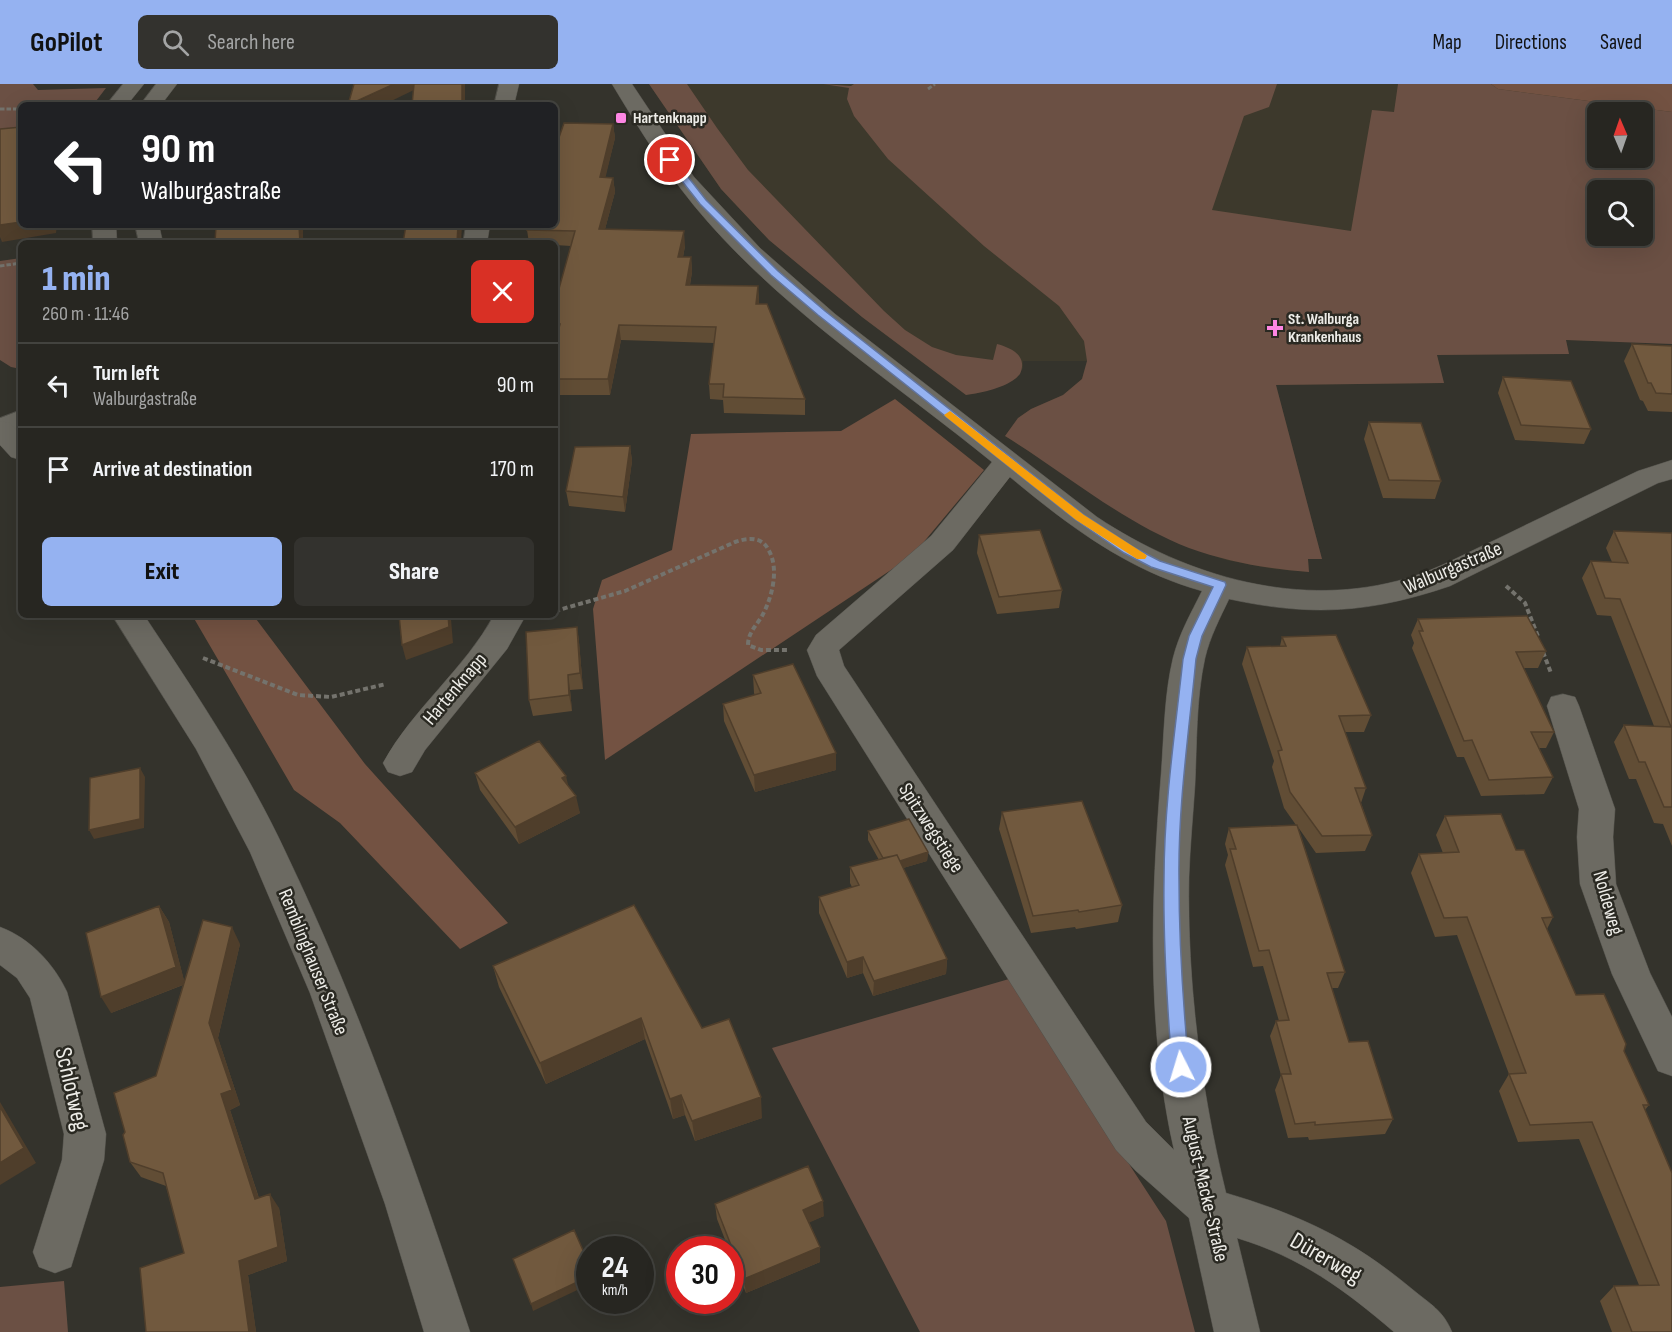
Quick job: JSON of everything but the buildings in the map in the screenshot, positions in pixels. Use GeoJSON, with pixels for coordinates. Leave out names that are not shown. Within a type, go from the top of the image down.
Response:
{"type":"FeatureCollection","features":[{"type":"Feature","properties":{"kind":"street"},"geometry":{"type":"LineString","coordinates":[[119,102],[134,84]]}},
{"type":"Feature","properties":{"kind":"street"},"geometry":{"type":"LineString","coordinates":[[152,102],[167,84]]}},
{"type":"Feature","properties":{"kind":"street"},"geometry":{"type":"LineString","coordinates":[[505,102],[509,84]]}},
{"type":"Feature","properties":{"kind":"street","name":"Walburgastraße"},"geometry":{"type":"LineString","coordinates":[[622,84],[655,139],[686,182],[733,233],[821,313],[1080,518],[1128,550],[1155,564],[1220,585],[1286,597],[1325,600],[1366,598],[1405,591],[1439,579],[1648,477],[1672,469]]}},
{"type":"Feature","properties":{"kind":"street"},"geometry":{"type":"LineString","coordinates":[[18,420],[0,429],[18,448]]}},
{"type":"Feature","properties":{"kind":"street"},"geometry":{"type":"LineString","coordinates":[[823,651],[827,643],[942,543],[1008,461]]}},
{"type":"Feature","properties":{"kind":"street","name":"August-Macke-Straße"},"geometry":{"type":"LineString","coordinates":[[1220,585],[1196,636],[1189,659],[1175,803],[1171,877],[1173,977],[1181,1067],[1190,1130],[1237,1332]]}},
{"type":"Feature","properties":{"kind":"street","name":"Remblinghauser Straße"},"geometry":{"type":"LineString","coordinates":[[130,618],[210,743],[268,852],[329,993],[406,1204],[447,1332]]}},
{"type":"Feature","properties":{"kind":"street","name":"Hartenknapp"},"geometry":{"type":"LineString","coordinates":[[400,763],[412,741],[496,641],[508,618]]}},
{"type":"Feature","properties":{"kind":"street","name":"Spitzwegstiege"},"geometry":{"type":"LineString","coordinates":[[823,651],[828,668],[1131,1136],[1151,1157],[1210,1209]]}},
{"type":"Feature","properties":{"kind":"street","name":"Noldeweg"},"geometry":{"type":"LineString","coordinates":[[1563,706],[1597,809],[1595,837],[1598,884],[1631,974],[1672,1058]]}},
{"type":"Feature","properties":{"kind":"street","name":"Schlotweg"},"geometry":{"type":"LineString","coordinates":[[0,943],[30,967],[48,992],[85,1134],[83,1160],[55,1252]]}},
{"type":"Feature","properties":{"kind":"street","name":"Dürerweg"},"geometry":{"type":"LineString","coordinates":[[1210,1209],[1277,1229],[1319,1249],[1366,1280],[1429,1332]]}},
{"type":"Feature","properties":{"kind":"path"},"geometry":{"type":"LineString","coordinates":[[928,89],[935,84]]}},
{"type":"Feature","properties":{"kind":"path"},"geometry":{"type":"LineString","coordinates":[[0,109],[18,109]]}},
{"type":"Feature","properties":{"kind":"path"},"geometry":{"type":"LineString","coordinates":[[0,266],[18,263]]}},
{"type":"Feature","properties":{"kind":"path"},"geometry":{"type":"LineString","coordinates":[[558,610],[588,604],[648,581],[745,538],[756,539],[768,548],[774,564],[774,575],[764,613],[750,634],[748,645],[761,650],[823,651]]}},
{"type":"Feature","properties":{"kind":"path"},"geometry":{"type":"LineString","coordinates":[[1526,603],[1563,706]]}},
{"type":"Feature","properties":{"kind":"path"},"geometry":{"type":"LineString","coordinates":[[202,658],[298,695],[331,697],[386,684]]}},
{"type":"Feature","properties":{"kind":"shaded area"},"geometry":{"type":"Polygon","coordinates":[[[0,84],[33,84],[38,90],[106,88],[95,102],[18,102],[18,137],[0,150],[0,84]]]}},
{"type":"Feature","properties":{"kind":"shaded area","name":"St. Walburga Krankenhaus"},"geometry":{"type":"Polygon","coordinates":[[[649,84],[1672,84],[1672,344],[1566,340],[1569,354],[1437,355],[1444,383],[1276,385],[1322,559],[1308,559],[1309,572],[1274,569],[1226,560],[1187,547],[1147,527],[1005,436],[1018,418],[1031,409],[1063,395],[1082,379],[1087,361],[1023,361],[1023,368],[1017,378],[983,392],[966,395],[862,317],[769,240],[721,189],[649,84]]]}},
{"type":"Feature","properties":{"kind":"shaded area"},"geometry":{"type":"Polygon","coordinates":[[[649,84],[687,84],[748,170],[905,330],[932,347],[956,355],[993,360],[997,344],[1003,346],[1020,358],[1022,368],[1020,374],[1002,386],[966,395],[862,317],[769,240],[721,189],[649,84]]]}},
{"type":"Feature","properties":{"kind":"shaded area","name":"St. Walburga Krankenhaus"},"geometry":{"type":"Polygon","coordinates":[[[823,84],[851,86],[854,84],[1277,84],[1269,107],[1244,116],[1212,210],[1351,231],[1372,110],[1394,112],[1398,84],[1491,84],[1498,89],[1596,102],[1587,102],[1587,168],[1653,168],[1653,109],[1672,112],[1672,344],[1566,340],[1569,354],[1437,355],[1444,383],[1276,385],[1322,559],[1308,559],[1309,572],[1248,564],[1204,553],[1140,525],[1005,436],[1018,418],[1031,409],[1063,395],[1082,379],[1087,361],[1084,341],[1059,306],[984,246],[888,159],[854,116],[847,99],[849,88],[823,84]]]}},
{"type":"Feature","properties":{"kind":"shaded area"},"geometry":{"type":"Polygon","coordinates":[[[1491,84],[1672,84],[1672,112],[1653,109],[1653,102],[1596,102],[1498,89],[1491,84]]]}},
{"type":"Feature","properties":{"kind":"shaded area"},"geometry":{"type":"Polygon","coordinates":[[[18,258],[18,368],[0,360],[0,261],[18,258]]]}},
{"type":"Feature","properties":{"kind":"shaded area"},"geometry":{"type":"Polygon","coordinates":[[[895,399],[984,470],[912,556],[605,760],[593,609],[602,580],[672,550],[691,434],[841,431],[895,399]]]}},
{"type":"Feature","properties":{"kind":"shaded area"},"geometry":{"type":"Polygon","coordinates":[[[194,618],[255,618],[365,764],[508,923],[460,949],[340,823],[294,790],[194,618]]]}},
{"type":"Feature","properties":{"kind":"shaded area"},"geometry":{"type":"Polygon","coordinates":[[[1009,979],[1166,1221],[1195,1332],[920,1332],[772,1048],[1009,979]]]}},
{"type":"Feature","properties":{"kind":"shaded area"},"geometry":{"type":"Polygon","coordinates":[[[64,1281],[68,1332],[0,1332],[0,1287],[64,1281]]]}},
{"type":"Feature","properties":{"kind":"slow traffic"},"geometry":{"type":"LineString","coordinates":[[950,415],[1080,518],[1141,556]]}},
{"type":"Feature","properties":{"kind":"place","name":"Hartenknapp"},"geometry":{"type":"Point","coordinates":[621,118]}},
{"type":"Feature","properties":{"kind":"place","name":"St. Walburga Krankenhaus"},"geometry":{"type":"Point","coordinates":[1275,328]}},
{"type":"Feature","properties":{"kind":"route"},"geometry":{"type":"LineString","coordinates":[[670,160],[703,202],[774,273],[821,313],[1080,518],[1128,550],[1155,564],[1220,585],[1196,636],[1189,659],[1175,803],[1171,877],[1173,977],[1181,1067]]}}]}
